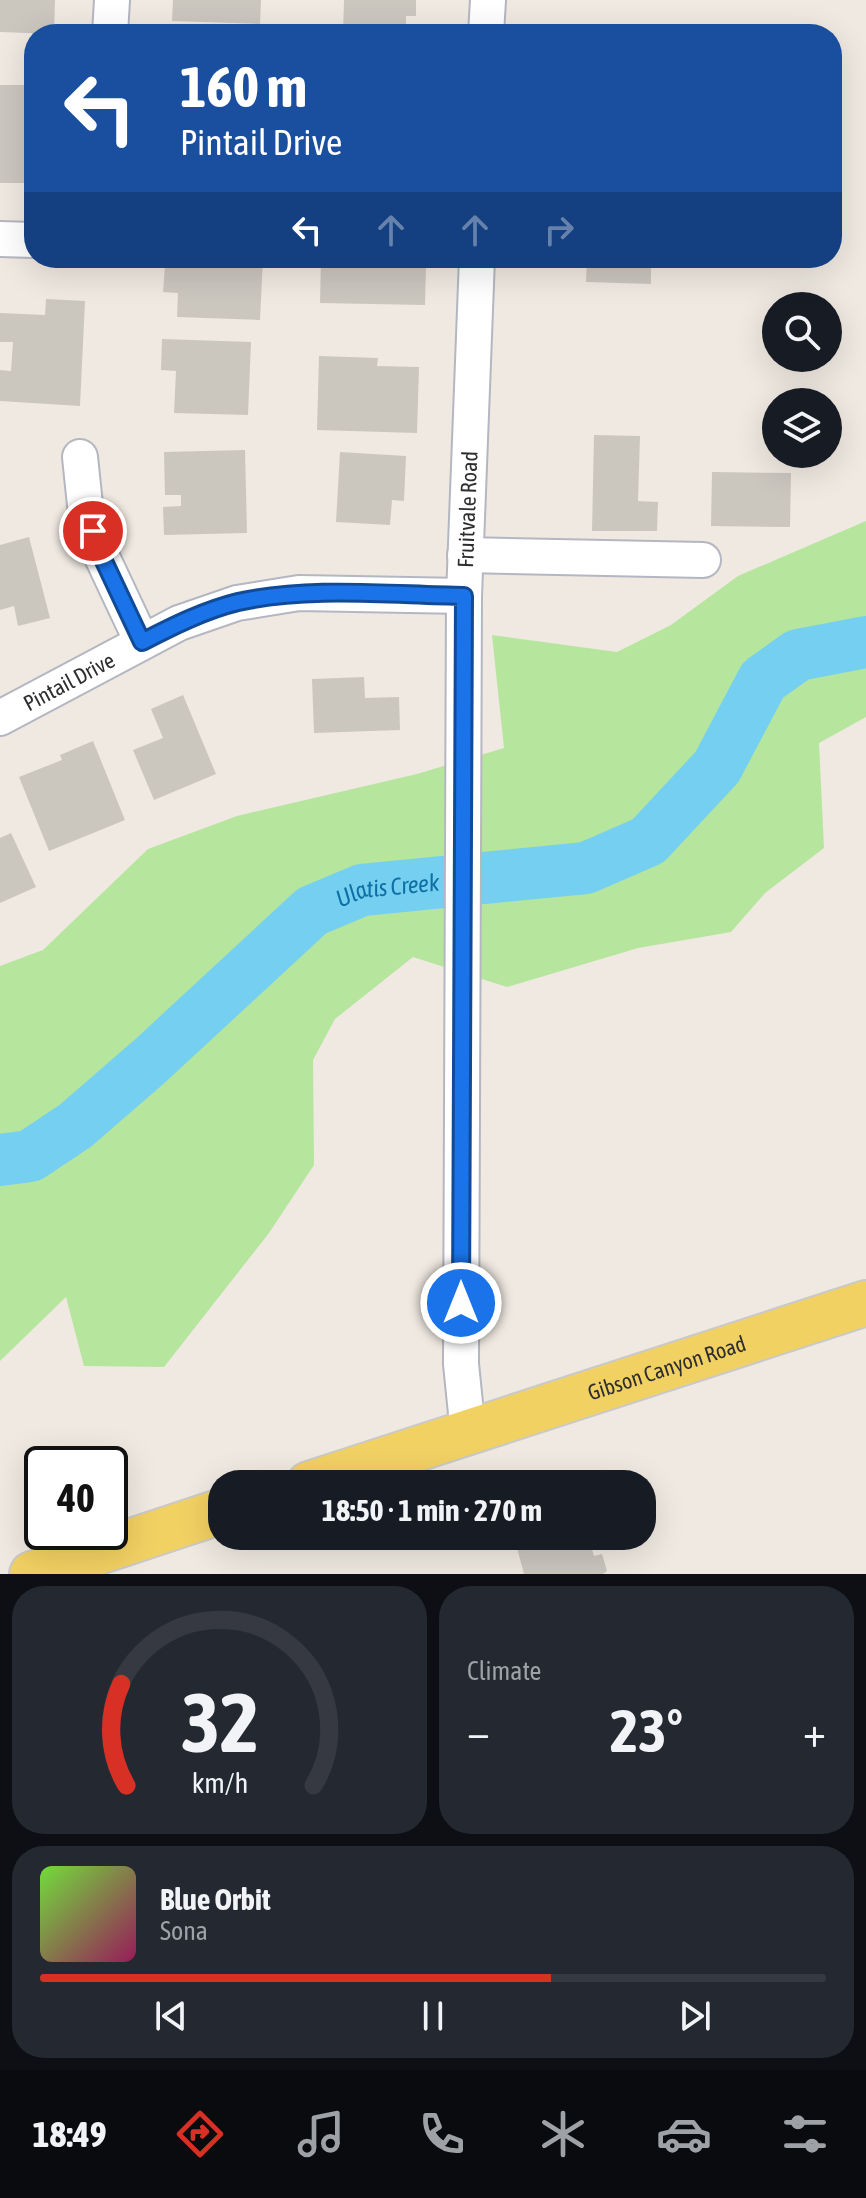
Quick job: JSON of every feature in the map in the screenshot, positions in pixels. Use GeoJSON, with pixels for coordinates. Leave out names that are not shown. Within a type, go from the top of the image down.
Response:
{"type":"FeatureCollection","features":[{"type":"Feature","properties":{"kind":"main road","name":"Gibson Canyon Road"},"geometry":{"type":"LineString","coordinates":[[353,1470],[866,1303]]}},
{"type":"Feature","properties":{"kind":"main road"},"geometry":{"type":"LineString","coordinates":[[32,1574],[208,1516]]}},
{"type":"Feature","properties":{"kind":"street"},"geometry":{"type":"LineString","coordinates":[[111,24],[112,0]]}},
{"type":"Feature","properties":{"kind":"street"},"geometry":{"type":"LineString","coordinates":[[487,24],[488,0]]}},
{"type":"Feature","properties":{"kind":"street"},"geometry":{"type":"LineString","coordinates":[[0,239],[24,240]]}},
{"type":"Feature","properties":{"kind":"street","name":"Fruitvale Road"},"geometry":{"type":"LineString","coordinates":[[468,1433],[461,1364],[464,596],[477,268]]}},
{"type":"Feature","properties":{"kind":"street"},"geometry":{"type":"LineString","coordinates":[[80,457],[85,505],[102,557],[142,642]]}},
{"type":"Feature","properties":{"kind":"street"},"geometry":{"type":"LineString","coordinates":[[465,555],[703,560]]}},
{"type":"Feature","properties":{"kind":"street","name":"Pintail Drive"},"geometry":{"type":"LineString","coordinates":[[0,718],[179,623],[237,603],[299,593],[464,596]]}},
{"type":"Feature","properties":{"kind":"green space"},"geometry":{"type":"Polygon","coordinates":[[[866,521],[866,717],[819,743],[824,848],[765,893],[731,932],[638,948],[507,987],[413,957],[335,1019],[313,1060],[314,1165],[269,1233],[164,1367],[84,1366],[66,1297],[0,1361],[0,966],[43,950],[148,849],[237,816],[417,774],[504,748],[492,635],[617,652],[671,625],[738,576],[866,521]]]}},
{"type":"Feature","properties":{"kind":"building"},"geometry":{"type":"Polygon","coordinates":[[[0,0],[55,0],[54,24],[24,24],[24,33],[0,32],[0,0]]]}},
{"type":"Feature","properties":{"kind":"building"},"geometry":{"type":"Polygon","coordinates":[[[173,0],[261,0],[260,24],[172,21],[173,0]]]}},
{"type":"Feature","properties":{"kind":"building"},"geometry":{"type":"Polygon","coordinates":[[[344,0],[416,0],[416,16],[406,16],[406,24],[343,24],[344,0]]]}},
{"type":"Feature","properties":{"kind":"building"},"geometry":{"type":"Polygon","coordinates":[[[0,85],[24,85],[24,183],[0,183],[0,85]]]}},
{"type":"Feature","properties":{"kind":"building"},"geometry":{"type":"Polygon","coordinates":[[[165,268],[263,268],[260,320],[177,317],[178,293],[163,292],[165,268]]]}},
{"type":"Feature","properties":{"kind":"building"},"geometry":{"type":"Polygon","coordinates":[[[321,268],[426,268],[425,305],[320,303],[321,268]]]}},
{"type":"Feature","properties":{"kind":"building"},"geometry":{"type":"Polygon","coordinates":[[[587,268],[651,268],[651,284],[586,282],[587,268]]]}},
{"type":"Feature","properties":{"kind":"building"},"geometry":{"type":"Polygon","coordinates":[[[46,299],[85,301],[80,406],[0,401],[0,370],[11,371],[13,342],[0,342],[0,313],[45,315],[46,299]]]}},
{"type":"Feature","properties":{"kind":"building"},"geometry":{"type":"Polygon","coordinates":[[[162,339],[251,342],[248,415],[174,413],[176,371],[161,370],[162,339]]]}},
{"type":"Feature","properties":{"kind":"building"},"geometry":{"type":"Polygon","coordinates":[[[319,356],[378,358],[377,366],[419,367],[417,433],[317,430],[319,356]]]}},
{"type":"Feature","properties":{"kind":"building"},"geometry":{"type":"Polygon","coordinates":[[[594,435],[640,436],[638,501],[658,502],[657,531],[592,531],[594,435]]]}},
{"type":"Feature","properties":{"kind":"building"},"geometry":{"type":"Polygon","coordinates":[[[245,450],[247,533],[164,535],[163,507],[181,506],[181,495],[165,495],[164,452],[245,450]]]}},
{"type":"Feature","properties":{"kind":"building"},"geometry":{"type":"Polygon","coordinates":[[[340,452],[406,456],[404,501],[392,500],[390,525],[336,522],[340,452]]]}},
{"type":"Feature","properties":{"kind":"building"},"geometry":{"type":"Polygon","coordinates":[[[712,472],[791,473],[790,527],[711,526],[712,472]]]}},
{"type":"Feature","properties":{"kind":"building"},"geometry":{"type":"Polygon","coordinates":[[[29,537],[50,618],[18,626],[14,606],[0,610],[0,545],[29,537]]]}},
{"type":"Feature","properties":{"kind":"building"},"geometry":{"type":"Polygon","coordinates":[[[364,677],[365,698],[399,697],[400,730],[314,733],[312,679],[364,677]]]}},
{"type":"Feature","properties":{"kind":"building"},"geometry":{"type":"Polygon","coordinates":[[[183,695],[216,774],[154,800],[133,750],[163,738],[151,709],[183,695]]]}},
{"type":"Feature","properties":{"kind":"building"},"geometry":{"type":"Polygon","coordinates":[[[93,741],[125,820],[49,851],[19,777],[62,760],[60,755],[93,741]]]}},
{"type":"Feature","properties":{"kind":"building"},"geometry":{"type":"Polygon","coordinates":[[[11,833],[36,887],[0,903],[0,838],[11,833]]]}},
{"type":"Feature","properties":{"kind":"building"},"geometry":{"type":"Polygon","coordinates":[[[518,1550],[592,1550],[594,1556],[602,1554],[607,1571],[603,1574],[524,1574],[518,1550]]]}},
{"type":"Feature","properties":{"kind":"waterway","name":"Ulatis Creek"},"geometry":{"type":"LineString","coordinates":[[0,1160],[30,1156],[75,1126],[312,911],[362,890],[586,868],[648,841],[717,767],[763,680],[798,655],[866,642]]}},
{"type":"Feature","properties":{"kind":"route"},"geometry":{"type":"LineString","coordinates":[[93,531],[142,642],[179,623],[237,603],[299,593],[464,596],[461,1303]]}}]}
